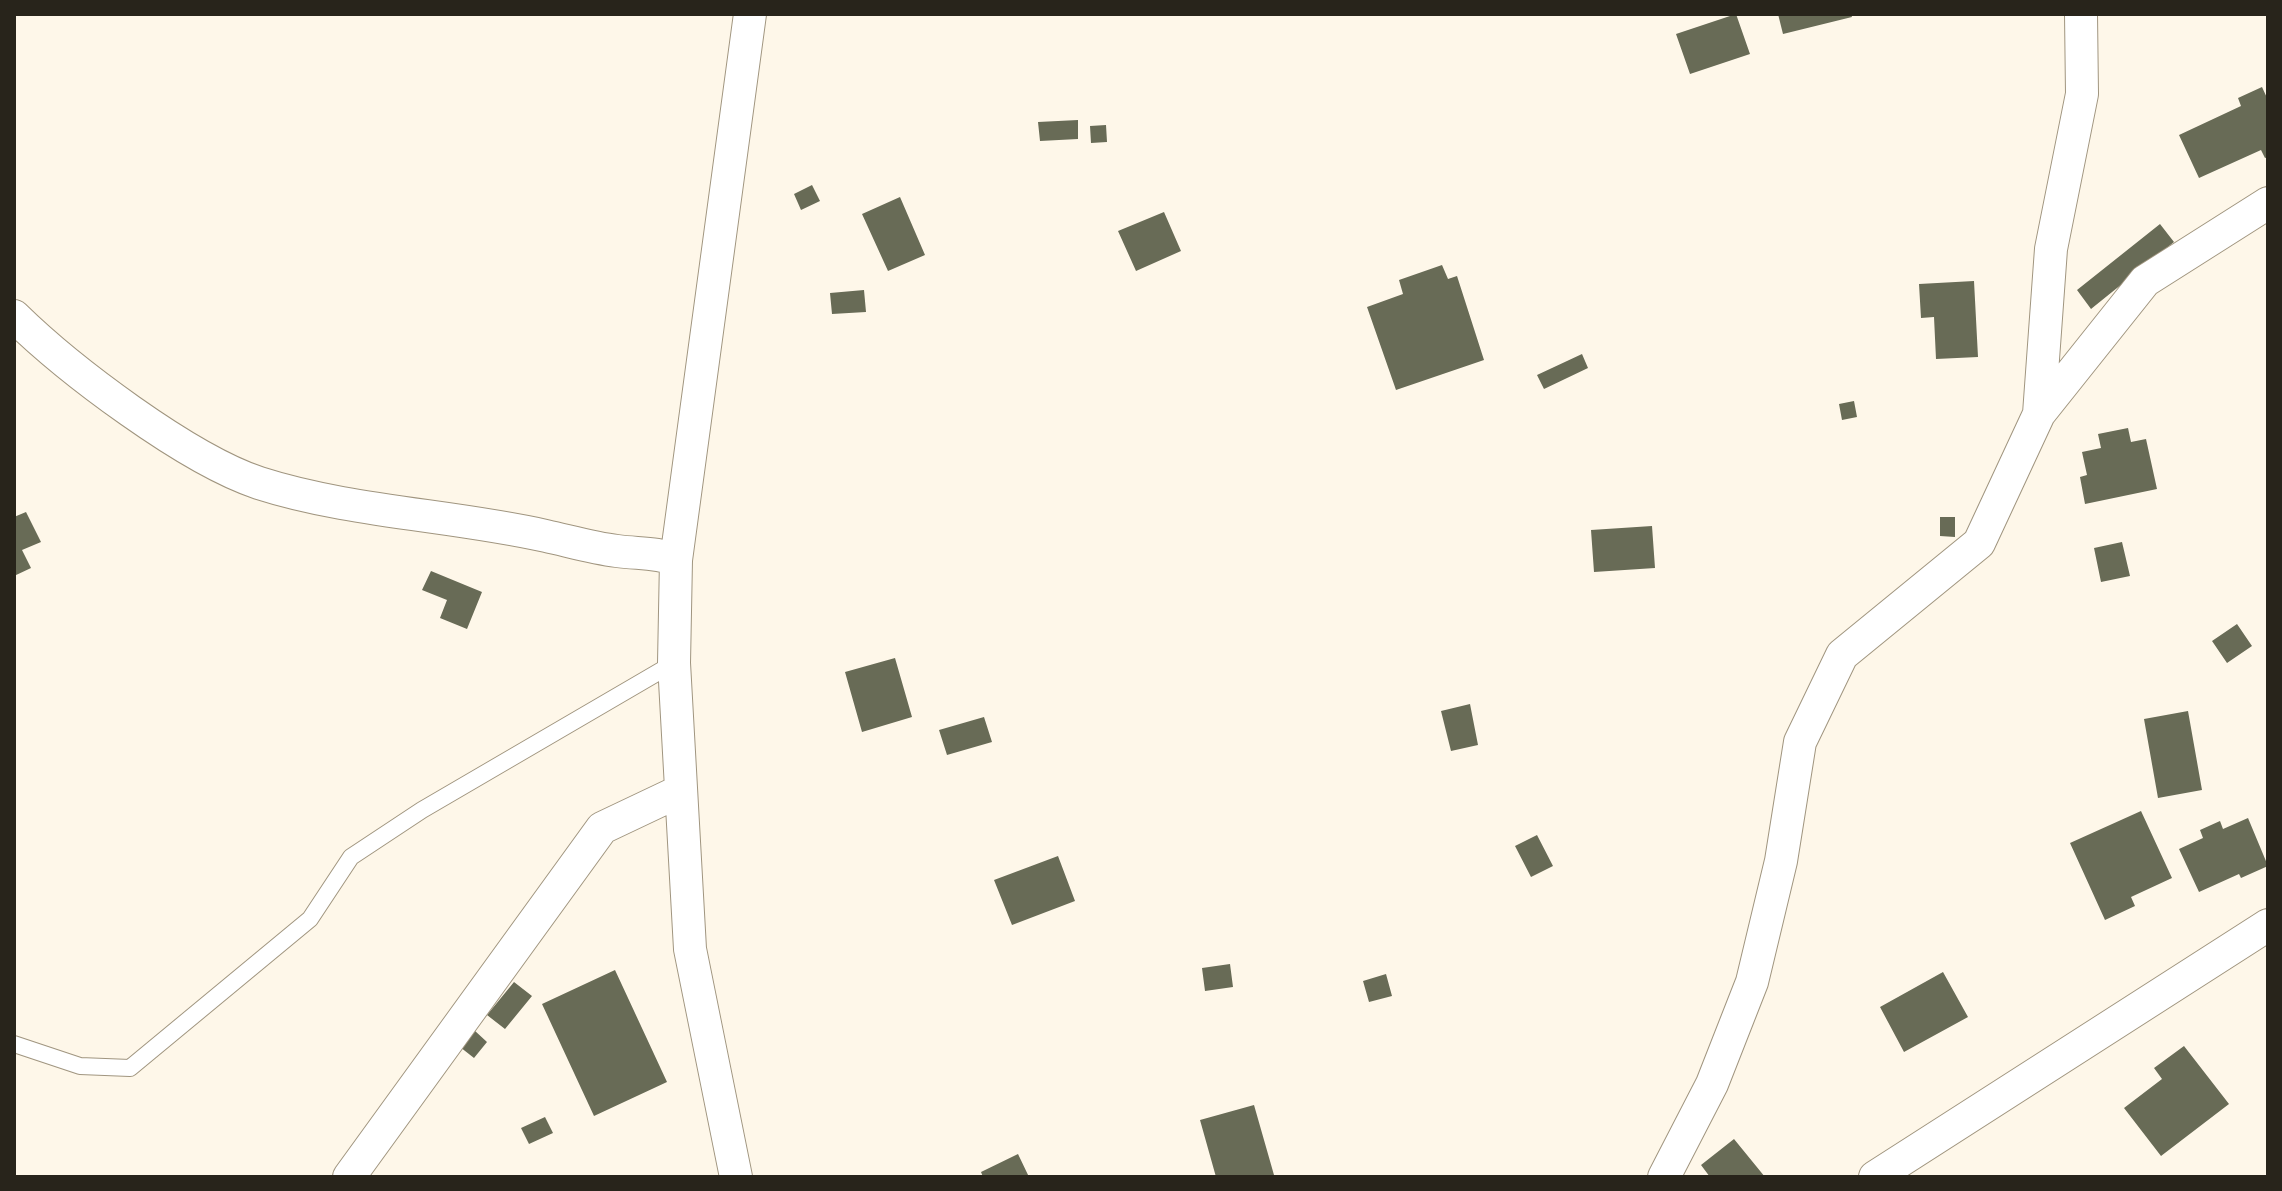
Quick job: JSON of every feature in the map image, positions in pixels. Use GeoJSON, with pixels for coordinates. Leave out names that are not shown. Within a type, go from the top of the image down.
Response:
{"type":"FeatureCollection","features":[{"type":"Feature","properties":{"kind":"street"},"geometry":{"type":"LineString","coordinates":[[2039,414],[2051,249],[2082,94],[2081,14]]}},
{"type":"Feature","properties":{"kind":"street"},"geometry":{"type":"LineString","coordinates":[[736,1177],[690,949],[674,663],[676,560],[752,15]]}},
{"type":"Feature","properties":{"kind":"street"},"geometry":{"type":"LineString","coordinates":[[1664,1177],[1712,1084],[1752,982],[1781,861],[1800,742],[1842,655],[1979,543],[2039,414],[2145,281],[2268,203]]}},
{"type":"Feature","properties":{"kind":"street"},"geometry":{"type":"LineString","coordinates":[[14,316],[120,402],[206,459],[259,483],[376,508],[500,525],[617,551],[662,554],[676,560]]}},
{"type":"Feature","properties":{"kind":"street"},"geometry":{"type":"LineString","coordinates":[[349,1177],[602,828],[680,791]]}},
{"type":"Feature","properties":{"kind":"street"},"geometry":{"type":"LineString","coordinates":[[1875,1177],[1909,1167],[2268,925]]}},
{"type":"Feature","properties":{"kind":"lane"},"geometry":{"type":"LineString","coordinates":[[14,1044],[80,1066],[130,1068],[310,919],[351,857],[422,810],[674,663]]}},
{"type":"Feature","properties":{"kind":"building"},"geometry":{"type":"Polygon","coordinates":[[[1736,14],[1750,54],[1690,74],[1676,34],[1736,14]]]}},
{"type":"Feature","properties":{"kind":"building"},"geometry":{"type":"Polygon","coordinates":[[[1778,14],[1851,14],[1852,17],[1783,34],[1778,14]]]}},
{"type":"Feature","properties":{"kind":"building"},"geometry":{"type":"Polygon","coordinates":[[[2262,87],[2268,100],[2268,157],[2265,158],[2261,150],[2199,178],[2179,135],[2241,106],[2238,98],[2262,87]]]}},
{"type":"Feature","properties":{"kind":"building"},"geometry":{"type":"Polygon","coordinates":[[[1078,120],[1078,139],[1040,141],[1038,122],[1078,120]]]}},
{"type":"Feature","properties":{"kind":"building"},"geometry":{"type":"Polygon","coordinates":[[[1106,125],[1107,142],[1091,143],[1090,126],[1106,125]]]}},
{"type":"Feature","properties":{"kind":"building"},"geometry":{"type":"Polygon","coordinates":[[[812,185],[820,201],[801,210],[794,194],[812,185]]]}},
{"type":"Feature","properties":{"kind":"building"},"geometry":{"type":"Polygon","coordinates":[[[900,197],[925,255],[888,271],[862,214],[900,197]]]}},
{"type":"Feature","properties":{"kind":"building"},"geometry":{"type":"Polygon","coordinates":[[[1164,212],[1181,251],[1136,271],[1118,231],[1164,212]]]}},
{"type":"Feature","properties":{"kind":"building"},"geometry":{"type":"Polygon","coordinates":[[[2160,224],[2174,242],[2091,309],[2077,290],[2160,224]]]}},
{"type":"Feature","properties":{"kind":"building"},"geometry":{"type":"Polygon","coordinates":[[[1442,265],[1448,279],[1457,276],[1484,360],[1396,390],[1367,307],[1403,294],[1399,280],[1442,265]]]}},
{"type":"Feature","properties":{"kind":"building"},"geometry":{"type":"Polygon","coordinates":[[[1974,281],[1978,357],[1936,359],[1934,317],[1921,318],[1919,284],[1974,281]]]}},
{"type":"Feature","properties":{"kind":"building"},"geometry":{"type":"Polygon","coordinates":[[[864,290],[866,312],[832,314],[830,293],[864,290]]]}},
{"type":"Feature","properties":{"kind":"building"},"geometry":{"type":"Polygon","coordinates":[[[1582,354],[1588,368],[1544,389],[1537,375],[1582,354]]]}},
{"type":"Feature","properties":{"kind":"building"},"geometry":{"type":"Polygon","coordinates":[[[1854,401],[1857,417],[1842,420],[1839,404],[1854,401]]]}},
{"type":"Feature","properties":{"kind":"building"},"geometry":{"type":"Polygon","coordinates":[[[2128,428],[2131,442],[2146,439],[2157,489],[2085,504],[2080,477],[2087,475],[2082,452],[2101,448],[2098,434],[2128,428]]]}},
{"type":"Feature","properties":{"kind":"building"},"geometry":{"type":"Polygon","coordinates":[[[26,512],[41,542],[22,550],[31,568],[14,576],[14,517],[26,512]]]}},
{"type":"Feature","properties":{"kind":"building"},"geometry":{"type":"Polygon","coordinates":[[[1940,517],[1955,517],[1955,537],[1940,536],[1940,517]]]}},
{"type":"Feature","properties":{"kind":"building"},"geometry":{"type":"Polygon","coordinates":[[[1652,526],[1655,568],[1594,572],[1591,530],[1652,526]]]}},
{"type":"Feature","properties":{"kind":"building"},"geometry":{"type":"Polygon","coordinates":[[[2122,542],[2130,576],[2101,582],[2094,548],[2122,542]]]}},
{"type":"Feature","properties":{"kind":"building"},"geometry":{"type":"Polygon","coordinates":[[[431,571],[482,592],[467,629],[440,618],[447,600],[422,590],[431,571]]]}},
{"type":"Feature","properties":{"kind":"building"},"geometry":{"type":"Polygon","coordinates":[[[2237,624],[2252,646],[2227,663],[2212,641],[2237,624]]]}},
{"type":"Feature","properties":{"kind":"building"},"geometry":{"type":"Polygon","coordinates":[[[895,658],[912,717],[862,732],[845,672],[895,658]]]}},
{"type":"Feature","properties":{"kind":"building"},"geometry":{"type":"Polygon","coordinates":[[[1470,704],[1478,745],[1451,751],[1441,711],[1470,704]]]}},
{"type":"Feature","properties":{"kind":"building"},"geometry":{"type":"Polygon","coordinates":[[[2188,711],[2202,790],[2158,798],[2144,719],[2188,711]]]}},
{"type":"Feature","properties":{"kind":"building"},"geometry":{"type":"Polygon","coordinates":[[[984,717],[992,742],[947,755],[939,730],[984,717]]]}},
{"type":"Feature","properties":{"kind":"building"},"geometry":{"type":"Polygon","coordinates":[[[2141,811],[2172,878],[2131,897],[2135,906],[2105,920],[2070,843],[2141,811]]]}},
{"type":"Feature","properties":{"kind":"building"},"geometry":{"type":"Polygon","coordinates":[[[2248,818],[2268,866],[2241,878],[2239,874],[2199,892],[2179,849],[2203,838],[2200,830],[2220,821],[2223,829],[2248,818]]]}},
{"type":"Feature","properties":{"kind":"building"},"geometry":{"type":"Polygon","coordinates":[[[1537,835],[1553,866],[1531,877],[1515,846],[1537,835]]]}},
{"type":"Feature","properties":{"kind":"building"},"geometry":{"type":"Polygon","coordinates":[[[1058,856],[1075,901],[1012,925],[994,880],[1058,856]]]}},
{"type":"Feature","properties":{"kind":"building"},"geometry":{"type":"Polygon","coordinates":[[[1230,964],[1233,987],[1205,991],[1202,968],[1230,964]]]}},
{"type":"Feature","properties":{"kind":"building"},"geometry":{"type":"Polygon","coordinates":[[[615,970],[667,1082],[594,1116],[542,1004],[615,970]]]}},
{"type":"Feature","properties":{"kind":"building"},"geometry":{"type":"Polygon","coordinates":[[[1943,972],[1968,1017],[1904,1052],[1880,1007],[1943,972]]]}},
{"type":"Feature","properties":{"kind":"building"},"geometry":{"type":"Polygon","coordinates":[[[1386,974],[1392,996],[1369,1002],[1363,981],[1386,974]]]}},
{"type":"Feature","properties":{"kind":"building"},"geometry":{"type":"Polygon","coordinates":[[[514,982],[532,996],[505,1029],[487,1015],[514,982]]]}},
{"type":"Feature","properties":{"kind":"building"},"geometry":{"type":"Polygon","coordinates":[[[474,1030],[487,1042],[474,1058],[460,1047],[474,1030]]]}},
{"type":"Feature","properties":{"kind":"building"},"geometry":{"type":"Polygon","coordinates":[[[2184,1046],[2229,1104],[2161,1156],[2124,1108],[2162,1079],[2154,1068],[2184,1046]]]}},
{"type":"Feature","properties":{"kind":"building"},"geometry":{"type":"Polygon","coordinates":[[[1254,1105],[1274,1175],[1216,1177],[1200,1120],[1254,1105]]]}},
{"type":"Feature","properties":{"kind":"building"},"geometry":{"type":"Polygon","coordinates":[[[545,1117],[553,1133],[529,1144],[521,1128],[545,1117]]]}},
{"type":"Feature","properties":{"kind":"building"},"geometry":{"type":"Polygon","coordinates":[[[1734,1139],[1765,1177],[1710,1177],[1701,1165],[1734,1139]]]}},
{"type":"Feature","properties":{"kind":"building"},"geometry":{"type":"Polygon","coordinates":[[[1018,1154],[1029,1177],[983,1177],[981,1172],[1018,1154]]]}}]}
